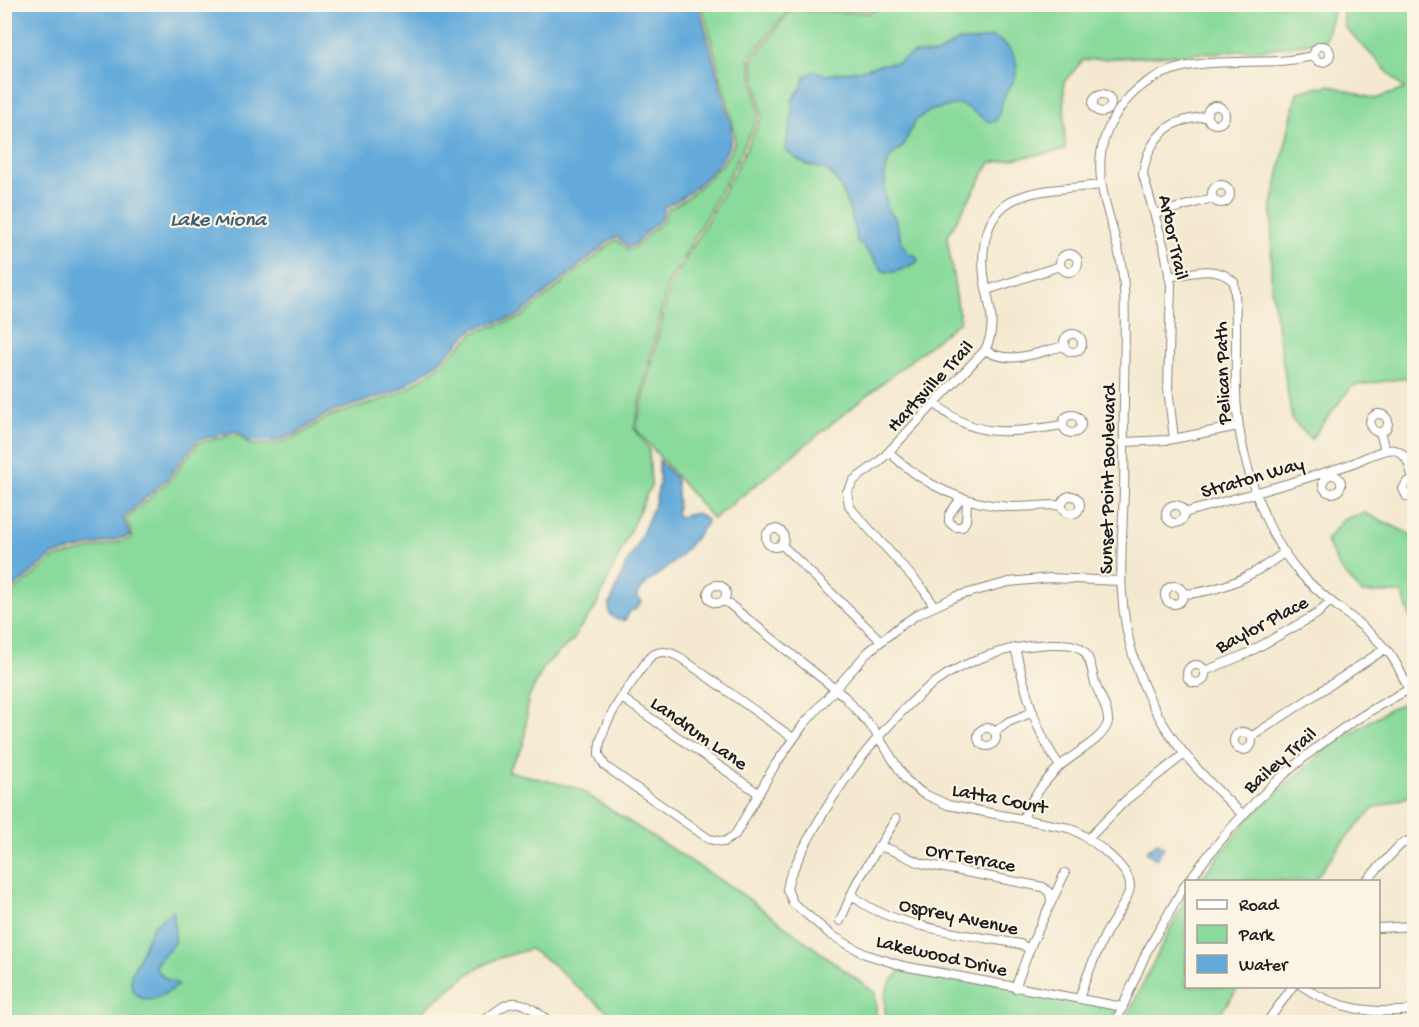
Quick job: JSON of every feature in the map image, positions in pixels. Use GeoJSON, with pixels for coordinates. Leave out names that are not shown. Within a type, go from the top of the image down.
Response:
{"type":"FeatureCollection","features":[{"type":"Feature","properties":{"kind":"street","name":"Sunset Point Boulevard"},"geometry":{"type":"LineString","coordinates":[[1242,814],[1206,781],[1183,755],[1158,714],[1136,663],[1123,610],[1120,581],[1124,442],[1123,273],[1101,185],[1101,150],[1110,125],[1112,111],[1143,84],[1162,73],[1181,66],[1283,61],[1314,56]]}},
{"type":"Feature","properties":{"kind":"street","name":"Arbor Trail"},"geometry":{"type":"LineString","coordinates":[[1174,439],[1168,388],[1169,277],[1165,251],[1143,175],[1147,154],[1160,134],[1173,124],[1207,116]]}},
{"type":"Feature","properties":{"kind":"street","name":"Hartsville Trail"},"geometry":{"type":"LineString","coordinates":[[934,606],[924,590],[849,505],[847,492],[854,480],[889,452],[985,350],[990,340],[993,324],[983,267],[985,237],[992,220],[1007,204],[1023,196],[1101,185]]}},
{"type":"Feature","properties":{"kind":"street"},"geometry":{"type":"LineString","coordinates":[[1155,214],[1213,198]]}},
{"type":"Feature","properties":{"kind":"street"},"geometry":{"type":"LineString","coordinates":[[987,291],[1060,266]]}},
{"type":"Feature","properties":{"kind":"street","name":"Pelican Path"},"geometry":{"type":"LineString","coordinates":[[1169,277],[1215,270],[1227,275],[1234,282],[1238,426],[1256,492],[1275,537],[1298,570],[1385,648],[1412,689]]}},
{"type":"Feature","properties":{"kind":"street"},"geometry":{"type":"LineString","coordinates":[[985,350],[998,357],[1012,358],[1064,346]]}},
{"type":"Feature","properties":{"kind":"street"},"geometry":{"type":"LineString","coordinates":[[935,404],[964,424],[990,431],[1020,431],[1063,425]]}},
{"type":"Feature","properties":{"kind":"street"},"geometry":{"type":"LineString","coordinates":[[1124,442],[1174,439],[1238,426]]}},
{"type":"Feature","properties":{"kind":"street"},"geometry":{"type":"LineString","coordinates":[[1380,432],[1384,450],[1395,450],[1406,458],[1414,480],[1405,484],[1403,489],[1407,496],[1414,498]]}},
{"type":"Feature","properties":{"kind":"street","name":"Straton Way"},"geometry":{"type":"LineString","coordinates":[[1184,513],[1329,473],[1365,460],[1384,450]]}},
{"type":"Feature","properties":{"kind":"street"},"geometry":{"type":"LineString","coordinates":[[889,452],[915,475],[964,500],[1013,507],[1062,506]]}},
{"type":"Feature","properties":{"kind":"street"},"geometry":{"type":"LineString","coordinates":[[781,544],[880,641]]}},
{"type":"Feature","properties":{"kind":"street"},"geometry":{"type":"LineString","coordinates":[[1183,594],[1218,589],[1244,579],[1285,552]]}},
{"type":"Feature","properties":{"kind":"street"},"geometry":{"type":"LineString","coordinates":[[793,738],[669,652],[659,652],[649,658],[611,716],[600,742],[599,755],[611,770],[709,840],[724,842],[735,835],[758,793],[793,738],[868,652],[900,626],[934,606],[978,589],[1009,582],[1050,578],[1120,581]]}},
{"type":"Feature","properties":{"kind":"street","name":"Latta Court"},"geometry":{"type":"LineString","coordinates":[[724,600],[836,688],[879,738],[906,780],[929,798],[948,805],[1069,828],[1089,838],[1122,867],[1129,878],[1127,895],[1104,938],[1079,999]]}},
{"type":"Feature","properties":{"kind":"street","name":"Baylor Place"},"geometry":{"type":"LineString","coordinates":[[1204,671],[1246,654],[1317,614],[1330,601]]}},
{"type":"Feature","properties":{"kind":"street","name":"Lakewood Drive"},"geometry":{"type":"LineString","coordinates":[[1023,819],[1039,790],[1060,766],[1102,734],[1107,725],[1106,710],[1089,660],[1082,649],[1070,645],[1015,648],[976,660],[942,678],[909,705],[845,780],[815,826],[787,883],[789,897],[823,928],[846,945],[864,954],[903,966],[1123,1007]]}},
{"type":"Feature","properties":{"kind":"street"},"geometry":{"type":"LineString","coordinates":[[1015,648],[1033,712],[1049,750],[1060,766]]}},
{"type":"Feature","properties":{"kind":"street"},"geometry":{"type":"LineString","coordinates":[[1251,736],[1385,648]]}},
{"type":"Feature","properties":{"kind":"street","name":"Bailey Trail"},"geometry":{"type":"LineString","coordinates":[[1188,880],[1210,851],[1274,781],[1320,744],[1375,708],[1412,689]]}},
{"type":"Feature","properties":{"kind":"street","name":"Landrum Lane"},"geometry":{"type":"LineString","coordinates":[[622,698],[758,793]]}},
{"type":"Feature","properties":{"kind":"street"},"geometry":{"type":"LineString","coordinates":[[994,732],[1008,722],[1033,712]]}},
{"type":"Feature","properties":{"kind":"street"},"geometry":{"type":"LineString","coordinates":[[1089,838],[1125,800],[1183,755]]}},
{"type":"Feature","properties":{"kind":"street"},"geometry":{"type":"LineString","coordinates":[[840,921],[852,894],[896,819]]}},
{"type":"Feature","properties":{"kind":"street"},"geometry":{"type":"LineString","coordinates":[[1367,880],[1400,845],[1414,838]]}},
{"type":"Feature","properties":{"kind":"street","name":"Orr Terrace"},"geometry":{"type":"LineString","coordinates":[[878,847],[886,847],[907,859],[924,864],[1043,887],[1050,893],[1051,902]]}},
{"type":"Feature","properties":{"kind":"street"},"geometry":{"type":"LineString","coordinates":[[1015,988],[1065,873]]}},
{"type":"Feature","properties":{"kind":"street","name":"Bailey Trail"},"geometry":{"type":"LineString","coordinates":[[1116,1023],[1147,951],[1185,885]]}},
{"type":"Feature","properties":{"kind":"street","name":"Osprey Avenue"},"geometry":{"type":"LineString","coordinates":[[852,894],[866,906],[899,920],[1020,944],[1030,949]]}},
{"type":"Feature","properties":{"kind":"street"},"geometry":{"type":"LineString","coordinates":[[1380,928],[1414,926]]}},
{"type":"Feature","properties":{"kind":"street"},"geometry":{"type":"LineString","coordinates":[[1267,1023],[1292,988]]}},
{"type":"Feature","properties":{"kind":"street"},"geometry":{"type":"LineString","coordinates":[[1304,988],[1348,1008],[1377,1012],[1414,1010]]}},
{"type":"Feature","properties":{"kind":"street"},"geometry":{"type":"LineString","coordinates":[[483,1023],[504,1006],[517,1002],[528,1005],[550,1023]]}},
{"type":"Feature","properties":{"kind":"green space"},"geometry":{"type":"Polygon","coordinates":[[[883,4],[1335,5],[1325,41],[1260,50],[1083,60],[1064,82],[1065,150],[990,163],[947,237],[960,321],[713,519],[636,429],[670,287],[733,175],[762,116],[752,60],[791,10],[870,13],[883,4]]]}},
{"type":"Feature","properties":{"kind":"green space"},"geometry":{"type":"Polygon","coordinates":[[[702,5],[878,5],[870,10],[791,7],[749,58],[759,115],[730,174],[667,286],[634,428],[649,449],[651,485],[594,610],[574,639],[545,665],[528,699],[522,748],[507,771],[577,788],[742,894],[875,993],[877,1022],[621,1022],[577,987],[553,964],[530,949],[496,959],[471,972],[409,1022],[5,1022],[5,599],[54,558],[131,539],[132,535],[126,519],[168,482],[199,443],[238,434],[250,445],[275,444],[298,436],[328,417],[399,394],[439,366],[475,332],[520,318],[613,242],[617,240],[628,250],[638,246],[664,220],[668,208],[676,205],[716,171],[734,143],[733,124],[702,5]]]}},
{"type":"Feature","properties":{"kind":"green space"},"geometry":{"type":"Polygon","coordinates":[[[1342,5],[1414,5],[1414,387],[1406,378],[1352,386],[1311,439],[1292,420],[1271,286],[1272,205],[1297,92],[1329,85],[1375,99],[1404,89],[1344,26],[1342,5]]]}},
{"type":"Feature","properties":{"kind":"green space"},"geometry":{"type":"Polygon","coordinates":[[[1365,513],[1414,536],[1414,629],[1402,593],[1362,593],[1339,567],[1326,541],[1343,519],[1365,513]]]}},
{"type":"Feature","properties":{"kind":"green space"},"geometry":{"type":"Polygon","coordinates":[[[1414,699],[1414,795],[1374,808],[1341,844],[1315,880],[1200,880],[1249,818],[1326,749],[1389,709],[1414,699]]]}},
{"type":"Feature","properties":{"kind":"green space"},"geometry":{"type":"Polygon","coordinates":[[[1185,899],[1185,988],[1238,988],[1214,1022],[1124,1022],[1185,899]]]}},
{"type":"Feature","properties":{"kind":"green space"},"geometry":{"type":"Polygon","coordinates":[[[901,965],[1119,1006],[1113,1022],[886,1022],[886,990],[898,975],[901,965]]]}},
{"type":"Feature","properties":{"kind":"water","name":"Lake Miona"},"geometry":{"type":"Polygon","coordinates":[[[5,4],[699,5],[731,125],[731,139],[726,152],[712,171],[683,197],[665,206],[662,218],[636,244],[628,247],[618,237],[612,239],[518,316],[473,329],[438,363],[397,391],[327,414],[296,434],[274,441],[249,442],[238,431],[198,440],[166,480],[123,518],[130,536],[53,555],[5,595],[5,4]]]}},
{"type":"Feature","properties":{"kind":"water"},"geometry":{"type":"Polygon","coordinates":[[[992,37],[1010,49],[1017,68],[995,121],[989,122],[965,106],[957,104],[930,111],[915,121],[903,146],[890,157],[885,174],[888,211],[895,218],[902,244],[910,255],[915,255],[918,260],[901,270],[883,271],[857,241],[847,202],[832,175],[826,170],[802,162],[785,150],[792,115],[792,100],[801,88],[805,77],[814,71],[826,75],[897,63],[913,53],[937,54],[957,41],[973,41],[992,37]]]}},
{"type":"Feature","properties":{"kind":"water"},"geometry":{"type":"Polygon","coordinates":[[[659,460],[676,479],[678,504],[676,513],[679,517],[696,513],[707,520],[707,523],[676,560],[640,590],[636,596],[642,601],[635,610],[631,610],[625,620],[618,620],[609,613],[609,606],[655,503],[659,485],[659,460]]]}},
{"type":"Feature","properties":{"kind":"water"},"geometry":{"type":"Polygon","coordinates":[[[1157,842],[1164,847],[1156,859],[1146,852],[1157,842]]]}},
{"type":"Feature","properties":{"kind":"water"},"geometry":{"type":"Polygon","coordinates":[[[172,911],[174,912],[175,942],[155,968],[167,980],[177,983],[178,986],[150,1000],[141,998],[134,992],[131,975],[153,926],[172,911]]]}}]}
